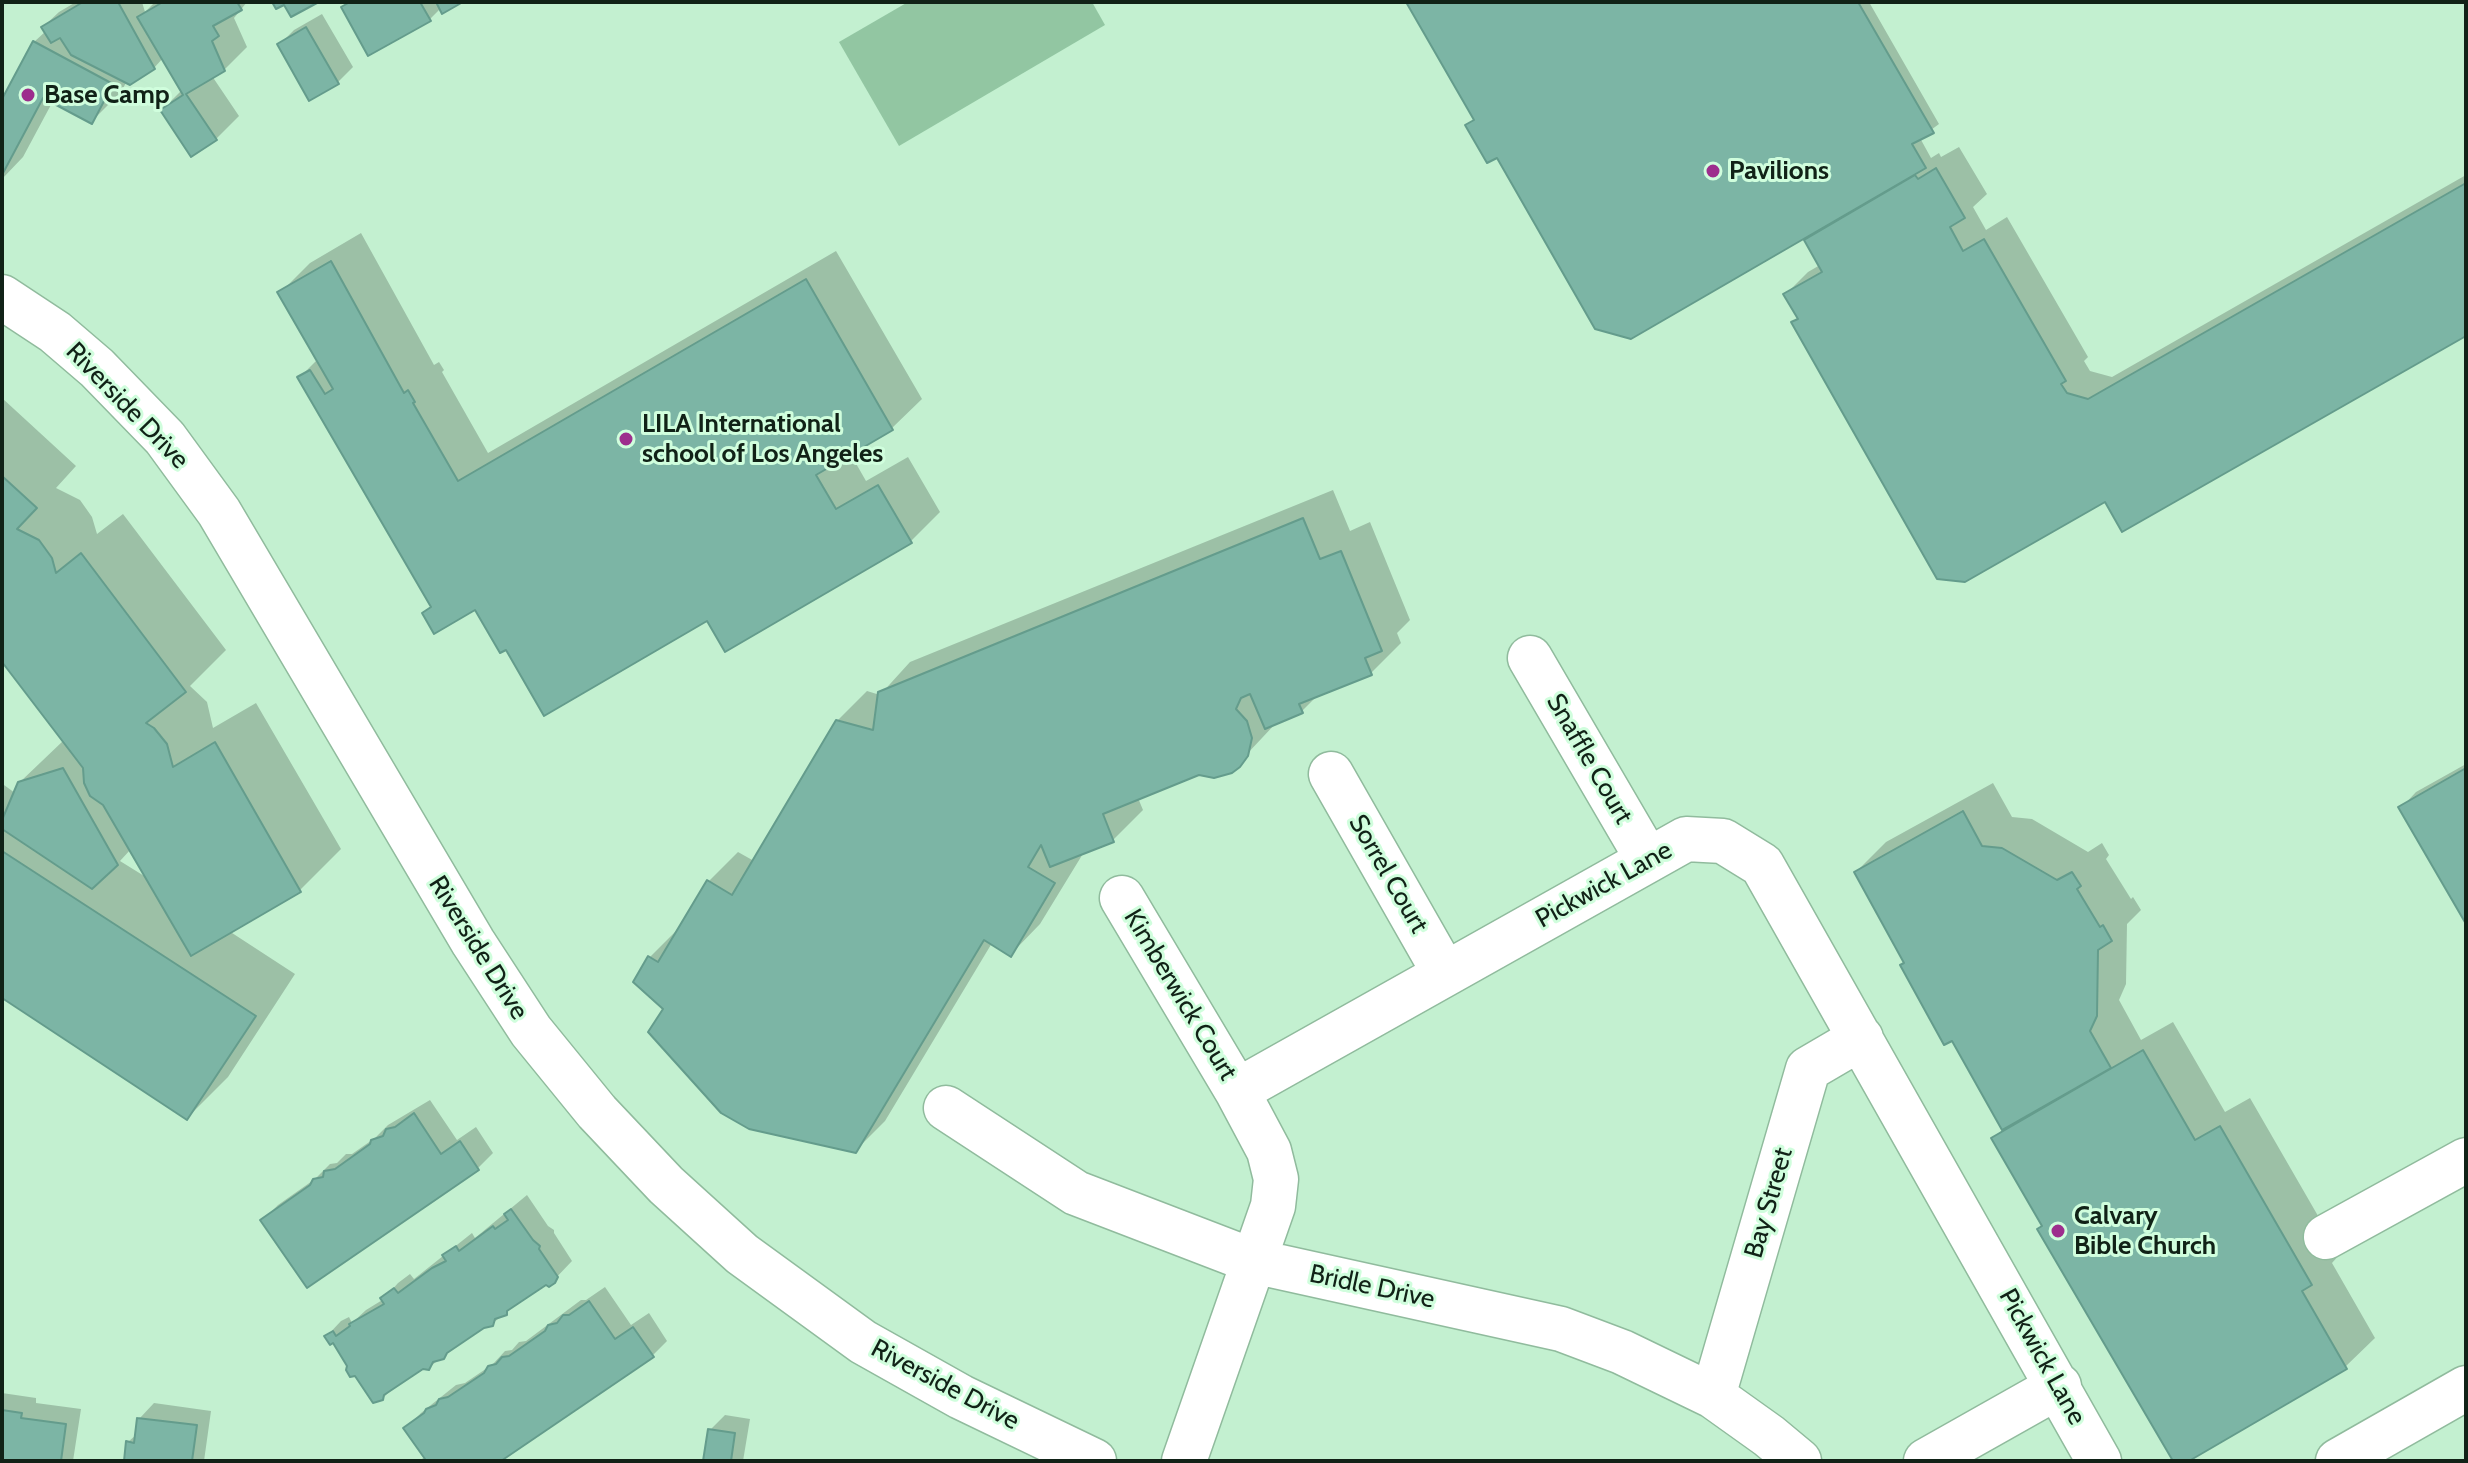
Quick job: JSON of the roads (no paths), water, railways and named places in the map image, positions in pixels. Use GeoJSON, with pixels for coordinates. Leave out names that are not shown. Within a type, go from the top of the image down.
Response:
{"type":"FeatureCollection","features":[{"type":"Feature","properties":{"kind":"street","name":"Riverside Drive"},"geometry":{"type":"LineString","coordinates":[[2,297],[55,332],[97,368],[165,438],[219,512],[473,942],[531,1031],[597,1112],[666,1185],[742,1254],[863,1342],[961,1397],[1094,1461]]}},
{"type":"Feature","properties":{"kind":"street","name":"Snaffle Court"},"geometry":{"type":"LineString","coordinates":[[1530,658],[1648,860]]}},
{"type":"Feature","properties":{"kind":"street","name":"Sorrel Court"},"geometry":{"type":"LineString","coordinates":[[1331,774],[1445,974]]}},
{"type":"Feature","properties":{"kind":"street","name":"Pickwick Lane"},"geometry":{"type":"LineString","coordinates":[[1237,1091],[1686,839],[1723,841],[1762,865],[2099,1461]]}},
{"type":"Feature","properties":{"kind":"street","name":"Kimberwick Court"},"geometry":{"type":"LineString","coordinates":[[1122,898],[1237,1091]]}},
{"type":"Feature","properties":{"kind":"street","name":"Bay Street"},"geometry":{"type":"LineString","coordinates":[[1713,1396],[1808,1069],[1861,1038]]}},
{"type":"Feature","properties":{"kind":"street"},"geometry":{"type":"LineString","coordinates":[[1184,1461],[1273,1206],[1276,1179],[1269,1151],[1237,1091]]}},
{"type":"Feature","properties":{"kind":"street","name":"Bridle Drive"},"geometry":{"type":"LineString","coordinates":[[946,1108],[1076,1193],[1253,1261],[1561,1329],[1622,1352],[1713,1396],[1799,1461]]}},
{"type":"Feature","properties":{"kind":"street"},"geometry":{"type":"LineString","coordinates":[[2326,1237],[2461,1175]]}},
{"type":"Feature","properties":{"kind":"street"},"geometry":{"type":"LineString","coordinates":[[1926,1461],[2059,1386]]}},
{"type":"Feature","properties":{"kind":"street"},"geometry":{"type":"LineString","coordinates":[[2338,1461],[2466,1388]]}},
{"type":"Feature","properties":{"kind":"place","name":"Base Camp"},"geometry":{"type":"Point","coordinates":[28,95]}},
{"type":"Feature","properties":{"kind":"place","name":"Pavilions"},"geometry":{"type":"Point","coordinates":[1713,171]}},
{"type":"Feature","properties":{"kind":"place","name":"LILA International school of Los Angeles"},"geometry":{"type":"Point","coordinates":[626,439]}},
{"type":"Feature","properties":{"kind":"place","name":"Calvary Bible Church"},"geometry":{"type":"Point","coordinates":[2058,1231]}}]}
